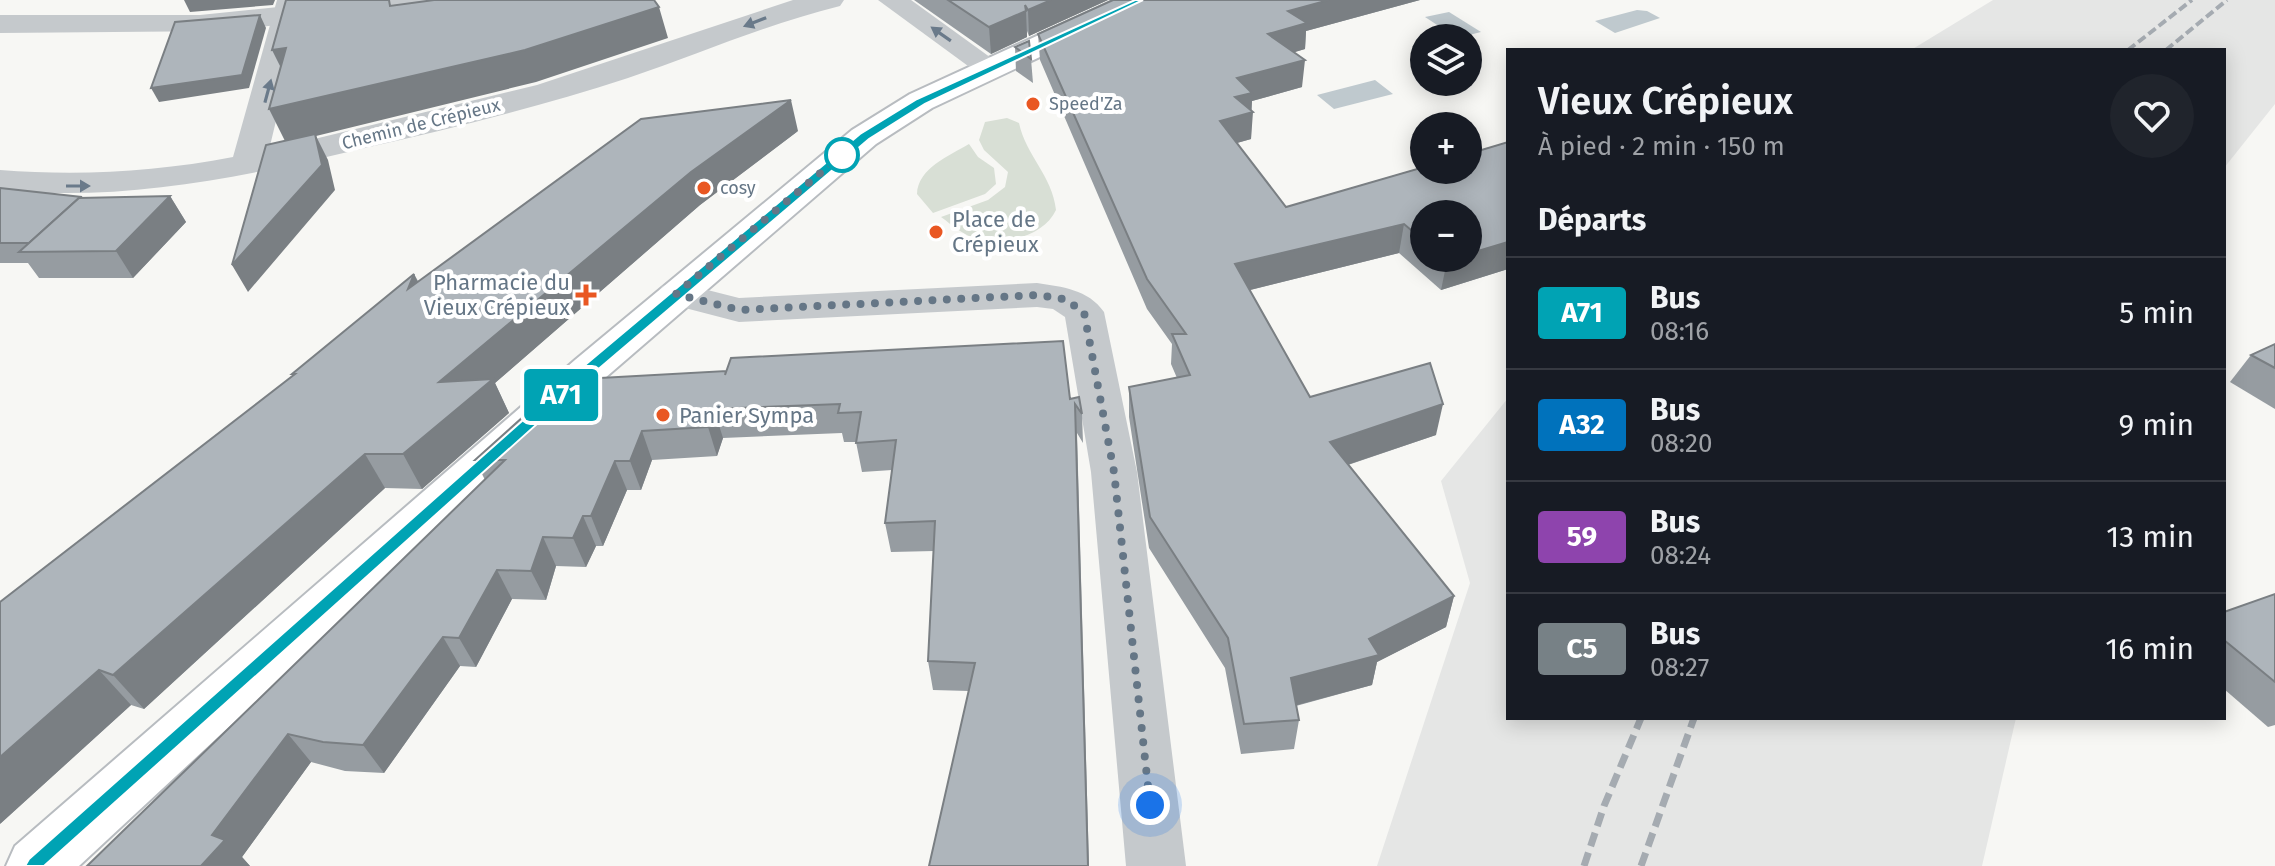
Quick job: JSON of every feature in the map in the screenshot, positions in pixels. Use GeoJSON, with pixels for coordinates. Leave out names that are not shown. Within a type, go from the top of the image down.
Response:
{"type":"FeatureCollection","features":[{"type":"Feature","properties":{"kind":"main road"},"geometry":{"type":"LineString","coordinates":[[36,866],[676,294],[864,137],[921,101],[1138,0]]}},
{"type":"Feature","properties":{"kind":"street","name":"Chemin de Crépieux"},"geometry":{"type":"LineString","coordinates":[[0,180],[42,186],[104,186],[168,181],[248,165],[427,125],[561,89],[769,16],[830,0]]}},
{"type":"Feature","properties":{"kind":"street"},"geometry":{"type":"LineString","coordinates":[[892,0],[990,68]]}},
{"type":"Feature","properties":{"kind":"street"},"geometry":{"type":"LineString","coordinates":[[0,24],[225,22],[289,8],[346,22],[427,7]]}},
{"type":"Feature","properties":{"kind":"street"},"geometry":{"type":"LineString","coordinates":[[248,165],[289,8]]}},
{"type":"Feature","properties":{"kind":"street"},"geometry":{"type":"LineString","coordinates":[[676,294],[739,310],[1037,295],[1064,299],[1084,312],[1114,472],[1156,866]]}},
{"type":"Feature","properties":{"kind":"shaded area"},"geometry":{"type":"Polygon","coordinates":[[[1993,0],[2275,0],[2275,104],[2226,165],[2226,48],[1914,48],[1993,0]]]}},
{"type":"Feature","properties":{"kind":"shaded area"},"geometry":{"type":"Polygon","coordinates":[[[1637,10],[1660,18],[1615,33],[1595,21],[1637,10]]]}},
{"type":"Feature","properties":{"kind":"shaded area"},"geometry":{"type":"Polygon","coordinates":[[[1449,12],[1468,24],[1436,24],[1425,17],[1449,12]]]}},
{"type":"Feature","properties":{"kind":"shaded area"},"geometry":{"type":"Polygon","coordinates":[[[1375,80],[1393,94],[1334,109],[1317,95],[1375,80]]]}},
{"type":"Feature","properties":{"kind":"shaded area"},"geometry":{"type":"Polygon","coordinates":[[[1007,118],[1019,123],[1027,146],[1050,186],[1056,210],[1033,232],[1011,240],[988,241],[963,233],[941,217],[988,200],[1005,187],[1008,172],[984,150],[979,140],[985,122],[1007,118]]]}},
{"type":"Feature","properties":{"kind":"shaded area"},"geometry":{"type":"Polygon","coordinates":[[[969,144],[978,157],[994,168],[996,184],[985,194],[933,213],[917,194],[923,177],[936,164],[969,144]]]}},
{"type":"Feature","properties":{"kind":"shaded area"},"geometry":{"type":"Polygon","coordinates":[[[1506,400],[1506,720],[2016,720],[1982,866],[1377,866],[1470,583],[1441,481],[1506,400]]]}},
{"type":"Feature","properties":{"kind":"building"},"geometry":{"type":"Polygon","coordinates":[[[286,0],[389,0],[390,6],[434,0],[654,0],[659,7],[525,50],[269,109],[286,48],[272,50],[286,0]]]}},
{"type":"Feature","properties":{"kind":"building"},"geometry":{"type":"Polygon","coordinates":[[[948,0],[1051,0],[1028,10],[1025,5],[1026,11],[989,27],[948,0]]]}},
{"type":"Feature","properties":{"kind":"building"},"geometry":{"type":"Polygon","coordinates":[[[1113,0],[1329,0],[1288,11],[1307,23],[1268,34],[1305,60],[1237,78],[1252,93],[1235,97],[1253,112],[1220,121],[1286,207],[1410,171],[1410,184],[1482,184],[1482,150],[1506,143],[1506,243],[1482,250],[1482,200],[1410,200],[1410,229],[1404,224],[1235,264],[1310,397],[1430,363],[1443,404],[1330,442],[1454,596],[1369,639],[1379,655],[1291,678],[1299,720],[1244,724],[1228,638],[1150,517],[1129,387],[1190,375],[1172,334],[1186,334],[1147,279],[1038,34],[1113,0]]]}},
{"type":"Feature","properties":{"kind":"building"},"geometry":{"type":"Polygon","coordinates":[[[260,15],[242,75],[151,88],[175,22],[260,15]]]}},
{"type":"Feature","properties":{"kind":"building"},"geometry":{"type":"Polygon","coordinates":[[[1029,41],[1031,59],[1015,47],[1029,41]]]}},
{"type":"Feature","properties":{"kind":"building"},"geometry":{"type":"Polygon","coordinates":[[[791,100],[691,172],[439,382],[493,379],[403,454],[365,454],[113,675],[99,670],[0,757],[0,602],[295,374],[292,374],[414,274],[408,289],[641,119],[791,100]]]}},
{"type":"Feature","properties":{"kind":"building"},"geometry":{"type":"Polygon","coordinates":[[[315,134],[322,165],[232,265],[266,145],[315,134]]]}},
{"type":"Feature","properties":{"kind":"building"},"geometry":{"type":"Polygon","coordinates":[[[0,188],[82,197],[29,243],[0,243],[0,188]]]}},
{"type":"Feature","properties":{"kind":"building"},"geometry":{"type":"Polygon","coordinates":[[[170,196],[116,251],[19,252],[79,198],[170,196]]]}},
{"type":"Feature","properties":{"kind":"building"},"geometry":{"type":"Polygon","coordinates":[[[1063,341],[1070,399],[1079,397],[1082,414],[1075,404],[1088,866],[929,866],[975,663],[928,661],[935,521],[885,523],[896,440],[856,443],[861,412],[838,413],[840,404],[714,409],[708,427],[642,431],[630,461],[615,461],[591,516],[583,516],[573,538],[543,537],[531,571],[497,570],[459,638],[443,637],[363,745],[323,742],[288,734],[212,835],[225,840],[201,866],[87,866],[505,460],[475,460],[564,380],[726,371],[725,375],[731,358],[1063,341]]]}},
{"type":"Feature","properties":{"kind":"building"},"geometry":{"type":"Polygon","coordinates":[[[2275,344],[2275,368],[2251,355],[2275,344]]]}},
{"type":"Feature","properties":{"kind":"building"},"geometry":{"type":"Polygon","coordinates":[[[2275,594],[2275,682],[2226,642],[2226,611],[2275,594]]]}},
{"type":"Feature","properties":{"kind":"railway"},"geometry":{"type":"LineString","coordinates":[[2131,48],[2192,0]]}},
{"type":"Feature","properties":{"kind":"railway"},"geometry":{"type":"LineString","coordinates":[[2168,48],[2227,0]]}},
{"type":"Feature","properties":{"kind":"railway"},"geometry":{"type":"LineString","coordinates":[[1584,866],[1604,806],[1640,720]]}},
{"type":"Feature","properties":{"kind":"railway"},"geometry":{"type":"LineString","coordinates":[[1641,866],[1693,720]]}},
{"type":"Feature","properties":{"kind":"bus line","name":"A71"},"geometry":{"type":"LineString","coordinates":[[36,866],[590,369],[864,137],[921,101],[1138,0]]}},
{"type":"Feature","properties":{"kind":"place","name":"Speed'Za"},"geometry":{"type":"Point","coordinates":[1033,104]}},
{"type":"Feature","properties":{"kind":"place","name":"cosy"},"geometry":{"type":"Point","coordinates":[704,188]}},
{"type":"Feature","properties":{"kind":"place","name":"Place de Crépieux"},"geometry":{"type":"Point","coordinates":[936,232]}},
{"type":"Feature","properties":{"kind":"place","name":"Pharmacie du Vieux Crépieux"},"geometry":{"type":"Point","coordinates":[586,295]}},
{"type":"Feature","properties":{"kind":"place","name":"Panier Sympa"},"geometry":{"type":"Point","coordinates":[663,415]}},
{"type":"Feature","properties":{"kind":"route"},"geometry":{"type":"LineString","coordinates":[[842,155],[676,294],[739,310],[1037,295],[1064,299],[1084,312],[1114,472],[1150,805]]}}]}
